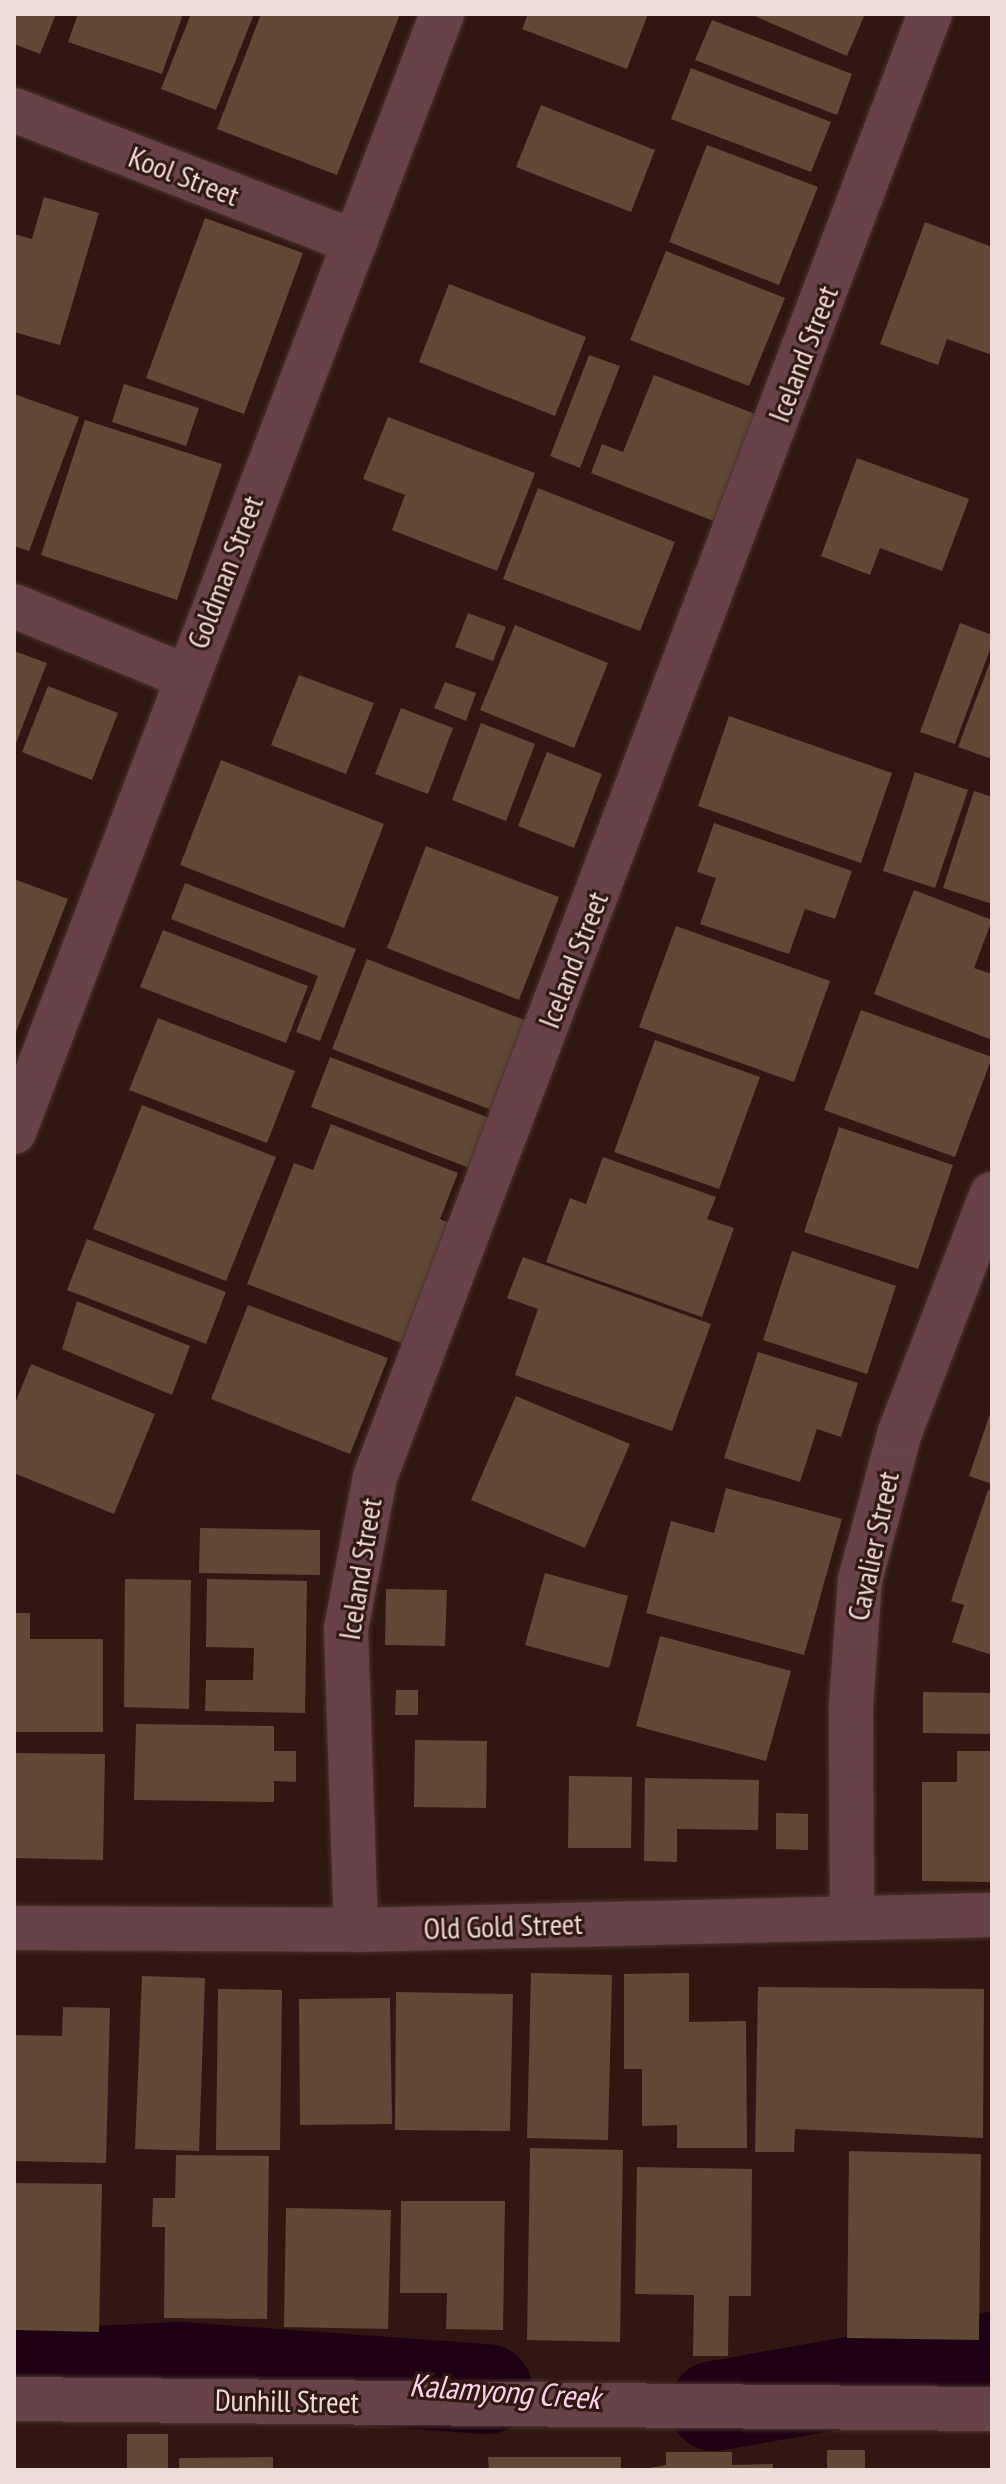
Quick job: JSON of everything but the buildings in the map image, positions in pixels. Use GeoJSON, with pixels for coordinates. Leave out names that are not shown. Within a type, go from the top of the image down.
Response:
{"type":"FeatureCollection","features":[{"type":"Feature","properties":{"kind":"street","name":"Goldman Street"},"geometry":{"type":"LineString","coordinates":[[16,1123],[185,676],[442,14]]}},
{"type":"Feature","properties":{"kind":"street","name":"Iceland Street"},"geometry":{"type":"LineString","coordinates":[[356,1930],[346,1629],[375,1477],[930,14]]}},
{"type":"Feature","properties":{"kind":"street","name":"Kool Street"},"geometry":{"type":"LineString","coordinates":[[14,110],[355,242]]}},
{"type":"Feature","properties":{"kind":"street"},"geometry":{"type":"LineString","coordinates":[[14,606],[185,676]]}},
{"type":"Feature","properties":{"kind":"street","name":"Cavalier Street"},"geometry":{"type":"LineString","coordinates":[[852,1915],[851,1705],[860,1580],[900,1432],[992,1194]]}},
{"type":"Feature","properties":{"kind":"street","name":"Old Gold Street"},"geometry":{"type":"LineString","coordinates":[[14,1928],[356,1930],[852,1915],[992,1915]]}},
{"type":"Feature","properties":{"kind":"street","name":"Dunhill Street"},"geometry":{"type":"LineString","coordinates":[[14,2399],[992,2409]]}},
{"type":"Feature","properties":{"kind":"waterway","name":"Kalamyong Creek"},"geometry":{"type":"LineString","coordinates":[[714,2406],[992,2357]]}},
{"type":"Feature","properties":{"kind":"waterway","name":"Kalamyong Creek"},"geometry":{"type":"LineString","coordinates":[[14,2375],[179,2367],[487,2389]]}}]}
